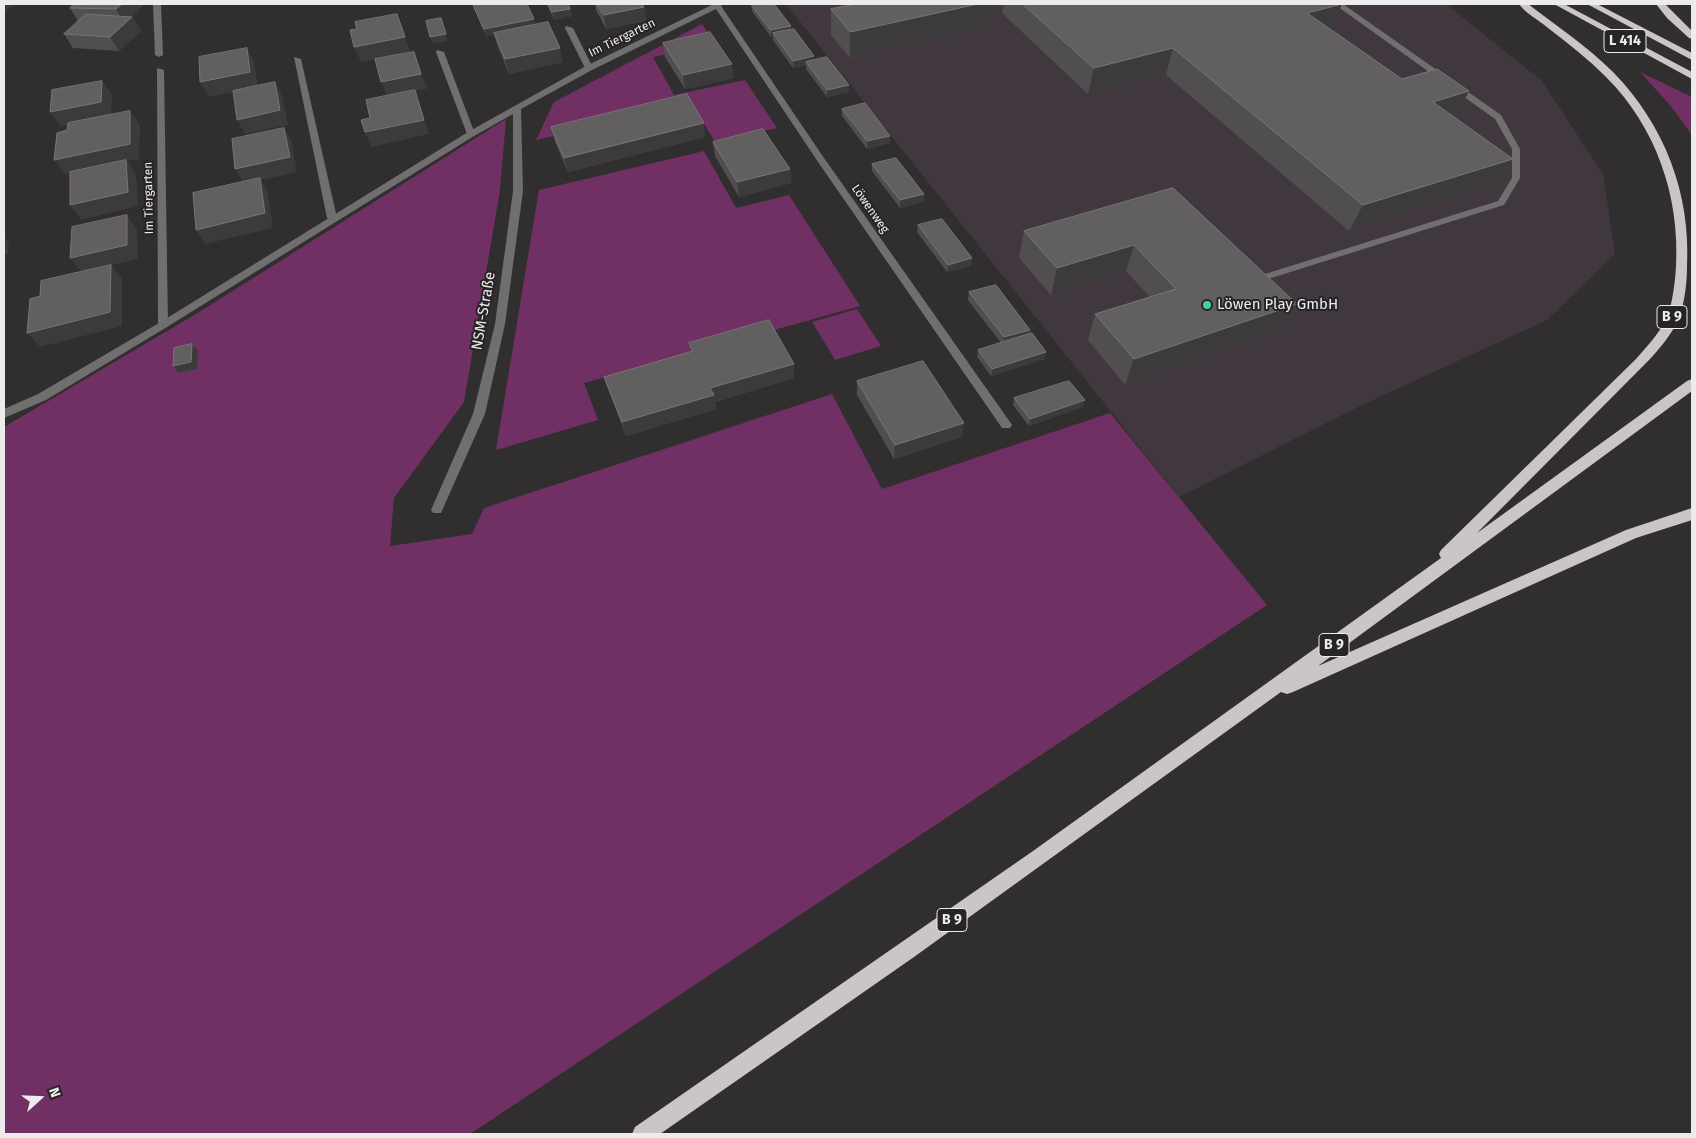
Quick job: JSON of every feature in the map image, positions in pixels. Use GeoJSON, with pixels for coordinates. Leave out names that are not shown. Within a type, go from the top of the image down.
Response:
{"type":"FeatureCollection","features":[{"type":"Feature","properties":{"kind":"highway","name":"B 9"},"geometry":{"type":"LineString","coordinates":[[1409,590],[1641,362],[1660,338],[1675,313],[1684,288],[1690,262],[1691,236],[1688,211],[1681,182],[1668,153],[1652,126],[1610,75],[1523,4]]}},
{"type":"Feature","properties":{"kind":"highway","name":"L 414"},"geometry":{"type":"LineString","coordinates":[[1558,4],[1692,76]]}},
{"type":"Feature","properties":{"kind":"highway","name":"L 414"},"geometry":{"type":"LineString","coordinates":[[1591,4],[1692,57]]}},
{"type":"Feature","properties":{"kind":"highway"},"geometry":{"type":"LineString","coordinates":[[1660,4],[1692,36]]}},
{"type":"Feature","properties":{"kind":"highway","name":"B 9"},"geometry":{"type":"LineString","coordinates":[[642,1134],[766,1050],[1039,859],[1692,384]]}},
{"type":"Feature","properties":{"kind":"highway","name":"B 9"},"geometry":{"type":"LineString","coordinates":[[1258,699],[1631,534],[1692,514]]}},
{"type":"Feature","properties":{"kind":"street"},"geometry":{"type":"LineString","coordinates":[[157,4],[159,55]]}},
{"type":"Feature","properties":{"kind":"street","name":"Im Tiergarten"},"geometry":{"type":"LineString","coordinates":[[4,414],[42,397],[163,325],[332,218],[471,134],[588,68],[718,4]]}},
{"type":"Feature","properties":{"kind":"street","name":"Löwenweg"},"geometry":{"type":"LineString","coordinates":[[718,4],[820,159],[1006,425]]}},
{"type":"Feature","properties":{"kind":"street"},"geometry":{"type":"LineString","coordinates":[[1268,276],[1500,203],[1516,178],[1516,149],[1498,117],[1338,4]]}},
{"type":"Feature","properties":{"kind":"street","name":"Im Tiergarten"},"geometry":{"type":"LineString","coordinates":[[569,28],[588,68]]}},
{"type":"Feature","properties":{"kind":"street"},"geometry":{"type":"LineString","coordinates":[[440,52],[471,134]]}},
{"type":"Feature","properties":{"kind":"street"},"geometry":{"type":"LineString","coordinates":[[297,59],[332,218]]}},
{"type":"Feature","properties":{"kind":"street","name":"Im Tiergarten"},"geometry":{"type":"LineString","coordinates":[[160,70],[163,325]]}},
{"type":"Feature","properties":{"kind":"street","name":"NSM-Straße"},"geometry":{"type":"LineString","coordinates":[[436,510],[479,414],[500,324],[518,191],[517,108]]}},
{"type":"Feature","properties":{"kind":"shaded area"},"geometry":{"type":"Polygon","coordinates":[[[786,4],[1446,4],[1542,81],[1603,174],[1615,254],[1547,320],[1362,405],[1179,497],[786,4]]]}},
{"type":"Feature","properties":{"kind":"shaded area"},"geometry":{"type":"Polygon","coordinates":[[[702,24],[716,44],[653,57],[674,95],[745,80],[777,128],[715,142],[693,105],[536,140],[554,102],[702,24]]]}},
{"type":"Feature","properties":{"kind":"shaded area"},"geometry":{"type":"Polygon","coordinates":[[[1640,72],[1692,97],[1692,135],[1670,105],[1640,72]]]}},
{"type":"Feature","properties":{"kind":"shaded area"},"geometry":{"type":"Polygon","coordinates":[[[506,119],[500,190],[464,402],[394,498],[390,546],[472,534],[484,508],[832,394],[882,489],[1110,413],[1267,605],[470,1134],[4,1134],[4,427],[196,314],[506,119]]]}},
{"type":"Feature","properties":{"kind":"shaded area"},"geometry":{"type":"Polygon","coordinates":[[[704,151],[736,208],[789,195],[860,306],[584,383],[598,420],[496,450],[539,190],[704,151]]]}},
{"type":"Feature","properties":{"kind":"shaded area"},"geometry":{"type":"Polygon","coordinates":[[[857,309],[881,346],[835,360],[812,322],[857,309]]]}},
{"type":"Feature","properties":{"kind":"building"},"geometry":{"type":"Polygon","coordinates":[[[74,4],[122,4],[116,9],[70,8],[74,4]]]}},
{"type":"Feature","properties":{"kind":"building"},"geometry":{"type":"Polygon","coordinates":[[[473,4],[527,4],[534,19],[484,29],[473,4]]]}},
{"type":"Feature","properties":{"kind":"building"},"geometry":{"type":"Polygon","coordinates":[[[548,4],[568,4],[570,9],[552,12],[548,4]]]}},
{"type":"Feature","properties":{"kind":"building"},"geometry":{"type":"Polygon","coordinates":[[[597,4],[642,4],[644,7],[604,15],[597,4]]]}},
{"type":"Feature","properties":{"kind":"building"},"geometry":{"type":"Polygon","coordinates":[[[751,4],[774,4],[791,26],[771,30],[751,4]]]}},
{"type":"Feature","properties":{"kind":"building"},"geometry":{"type":"Polygon","coordinates":[[[857,4],[978,4],[850,32],[831,9],[857,4]]]}},
{"type":"Feature","properties":{"kind":"building"},"geometry":{"type":"Polygon","coordinates":[[[1023,4],[1342,4],[1307,13],[1402,79],[1437,69],[1469,91],[1433,102],[1513,159],[1363,205],[1173,48],[1094,68],[1023,4]]]}},
{"type":"Feature","properties":{"kind":"building"},"geometry":{"type":"Polygon","coordinates":[[[86,14],[132,17],[110,37],[64,34],[86,14]]]}},
{"type":"Feature","properties":{"kind":"building"},"geometry":{"type":"Polygon","coordinates":[[[397,14],[405,37],[354,47],[350,30],[357,29],[355,22],[397,14]]]}},
{"type":"Feature","properties":{"kind":"building"},"geometry":{"type":"Polygon","coordinates":[[[441,18],[446,34],[430,37],[426,21],[441,18]]]}},
{"type":"Feature","properties":{"kind":"building"},"geometry":{"type":"Polygon","coordinates":[[[548,22],[560,48],[505,59],[494,33],[548,22]]]}},
{"type":"Feature","properties":{"kind":"building"},"geometry":{"type":"Polygon","coordinates":[[[794,29],[814,56],[793,61],[773,33],[794,29]]]}},
{"type":"Feature","properties":{"kind":"building"},"geometry":{"type":"Polygon","coordinates":[[[710,32],[732,64],[683,75],[663,43],[710,32]]]}},
{"type":"Feature","properties":{"kind":"building"},"geometry":{"type":"Polygon","coordinates":[[[247,48],[250,72],[200,82],[199,57],[247,48]]]}},
{"type":"Feature","properties":{"kind":"building"},"geometry":{"type":"Polygon","coordinates":[[[414,52],[421,74],[381,82],[375,59],[414,52]]]}},
{"type":"Feature","properties":{"kind":"building"},"geometry":{"type":"Polygon","coordinates":[[[827,57],[849,85],[827,90],[806,62],[827,57]]]}},
{"type":"Feature","properties":{"kind":"building"},"geometry":{"type":"Polygon","coordinates":[[[102,81],[101,102],[50,112],[52,90],[102,81]]]}},
{"type":"Feature","properties":{"kind":"building"},"geometry":{"type":"Polygon","coordinates":[[[275,82],[280,110],[237,120],[233,91],[275,82]]]}},
{"type":"Feature","properties":{"kind":"building"},"geometry":{"type":"Polygon","coordinates":[[[415,90],[424,120],[365,132],[361,120],[370,118],[366,100],[415,90]]]}},
{"type":"Feature","properties":{"kind":"building"},"geometry":{"type":"Polygon","coordinates":[[[687,94],[704,123],[564,158],[551,127],[687,94]]]}},
{"type":"Feature","properties":{"kind":"building"},"geometry":{"type":"Polygon","coordinates":[[[865,103],[890,136],[867,141],[842,109],[865,103]]]}},
{"type":"Feature","properties":{"kind":"building"},"geometry":{"type":"Polygon","coordinates":[[[130,111],[130,144],[54,160],[57,133],[67,130],[68,123],[130,111]]]}},
{"type":"Feature","properties":{"kind":"building"},"geometry":{"type":"Polygon","coordinates":[[[284,128],[290,157],[235,169],[232,139],[284,128]]]}},
{"type":"Feature","properties":{"kind":"building"},"geometry":{"type":"Polygon","coordinates":[[[763,129],[790,169],[737,182],[713,142],[763,129]]]}},
{"type":"Feature","properties":{"kind":"building"},"geometry":{"type":"Polygon","coordinates":[[[896,158],[924,194],[900,200],[872,164],[896,158]]]}},
{"type":"Feature","properties":{"kind":"building"},"geometry":{"type":"Polygon","coordinates":[[[126,160],[128,192],[70,205],[70,172],[126,160]]]}},
{"type":"Feature","properties":{"kind":"building"},"geometry":{"type":"Polygon","coordinates":[[[260,178],[265,213],[196,230],[193,193],[260,178]]]}},
{"type":"Feature","properties":{"kind":"building"},"geometry":{"type":"Polygon","coordinates":[[[1173,188],[1297,304],[1134,359],[1095,314],[1176,289],[1134,245],[1057,268],[1024,231],[1173,188]]]}},
{"type":"Feature","properties":{"kind":"building"},"geometry":{"type":"Polygon","coordinates":[[[127,215],[127,245],[70,258],[72,227],[127,215]]]}},
{"type":"Feature","properties":{"kind":"building"},"geometry":{"type":"Polygon","coordinates":[[[942,219],[972,258],[948,265],[918,225],[942,219]]]}},
{"type":"Feature","properties":{"kind":"building"},"geometry":{"type":"Polygon","coordinates":[[[111,265],[110,312],[27,333],[30,299],[40,296],[41,281],[111,265]]]}},
{"type":"Feature","properties":{"kind":"building"},"geometry":{"type":"Polygon","coordinates":[[[996,285],[1030,330],[1004,337],[969,292],[996,285]]]}},
{"type":"Feature","properties":{"kind":"building"},"geometry":{"type":"Polygon","coordinates":[[[769,320],[794,364],[710,388],[714,395],[622,422],[604,377],[693,351],[689,343],[769,320]]]}},
{"type":"Feature","properties":{"kind":"building"},"geometry":{"type":"Polygon","coordinates":[[[1032,333],[1046,352],[992,369],[978,350],[1032,333]]]}},
{"type":"Feature","properties":{"kind":"building"},"geometry":{"type":"Polygon","coordinates":[[[192,344],[191,362],[173,366],[174,348],[192,344]]]}},
{"type":"Feature","properties":{"kind":"building"},"geometry":{"type":"Polygon","coordinates":[[[923,361],[964,423],[895,445],[857,381],[923,361]]]}},
{"type":"Feature","properties":{"kind":"building"},"geometry":{"type":"Polygon","coordinates":[[[1069,381],[1085,400],[1030,419],[1014,398],[1069,381]]]}},
{"type":"Feature","properties":{"kind":"place","name":"Löwen Play GmbH"},"geometry":{"type":"Point","coordinates":[1207,305]}}]}
